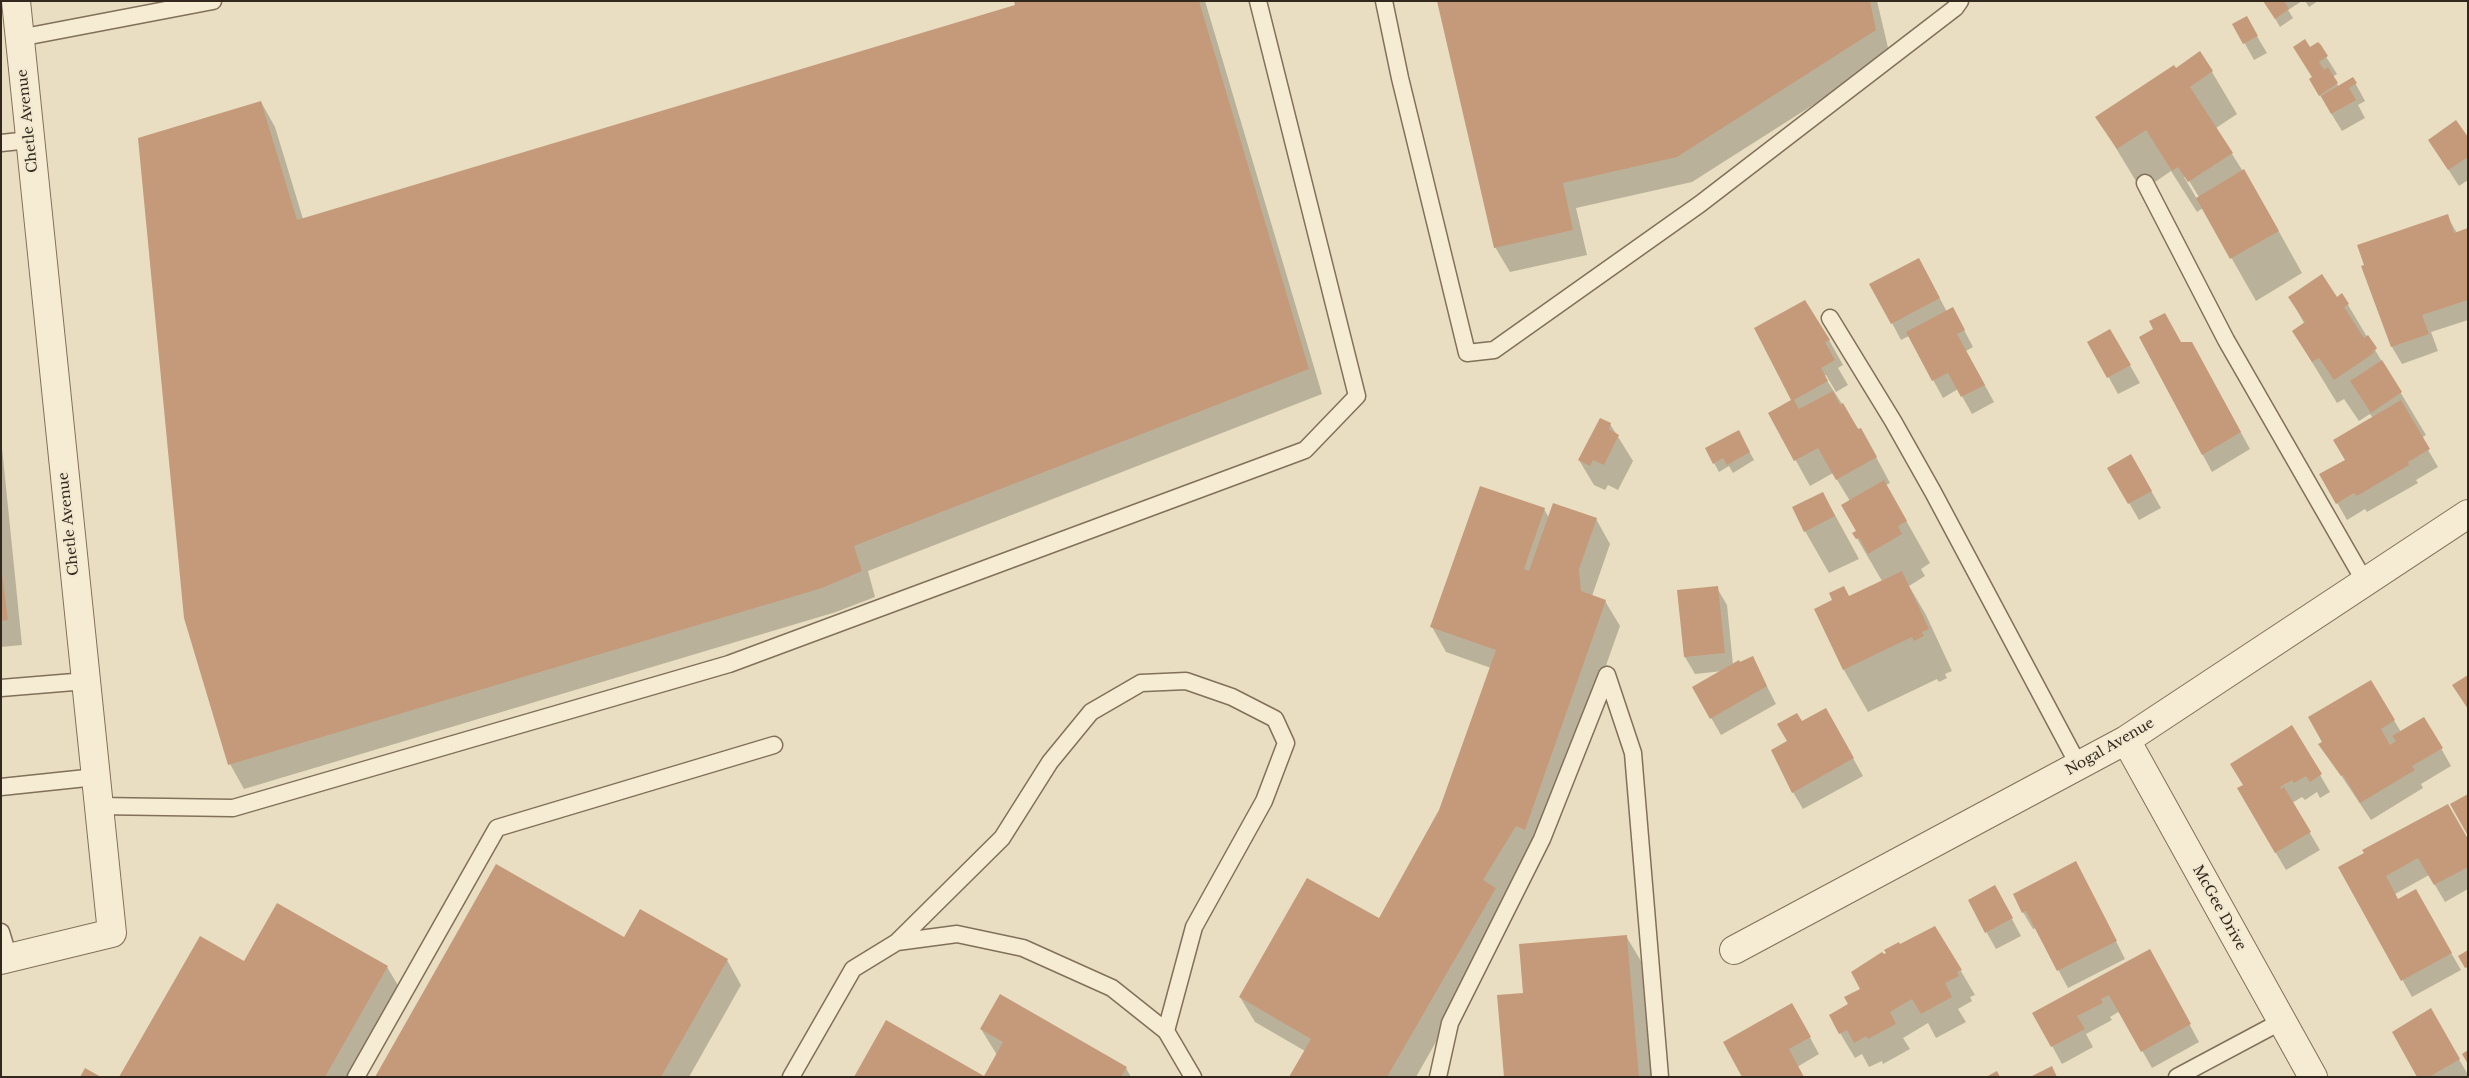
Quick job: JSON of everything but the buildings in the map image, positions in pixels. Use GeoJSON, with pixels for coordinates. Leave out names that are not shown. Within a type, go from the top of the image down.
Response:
{"type":"FeatureCollection","features":[{"type":"Feature","properties":{"kind":"street","name":"Chetle Avenue"},"geometry":{"type":"LineString","coordinates":[[5,959],[112,933],[16,1]]}},
{"type":"Feature","properties":{"kind":"street","name":"Nogal Avenue"},"geometry":{"type":"LineString","coordinates":[[1734,950],[2126,740],[2468,514]]}},
{"type":"Feature","properties":{"kind":"street","name":"McGee Drive"},"geometry":{"type":"LineString","coordinates":[[2126,740],[2312,1077]]}},
{"type":"Feature","properties":{"kind":"lane"},"geometry":{"type":"LineString","coordinates":[[19,38],[170,5],[213,1]]}},
{"type":"Feature","properties":{"kind":"lane"},"geometry":{"type":"LineString","coordinates":[[98,806],[232,808],[729,664],[1305,450],[1357,396],[1258,1]]}},
{"type":"Feature","properties":{"kind":"lane"},"geometry":{"type":"LineString","coordinates":[[1384,1],[1400,78],[1467,353],[1494,350],[1692,210],[1956,8],[1960,1]]}},
{"type":"Feature","properties":{"kind":"lane"},"geometry":{"type":"LineString","coordinates":[[1,143],[30,140]]}},
{"type":"Feature","properties":{"kind":"lane"},"geometry":{"type":"LineString","coordinates":[[2145,183],[2226,340],[2365,582]]}},
{"type":"Feature","properties":{"kind":"lane"},"geometry":{"type":"LineString","coordinates":[[1830,318],[1929,484],[2079,766]]}},
{"type":"Feature","properties":{"kind":"lane"},"geometry":{"type":"LineString","coordinates":[[1438,1077],[1450,1023],[1542,839],[1607,675],[1633,753],[1660,1077]]}},
{"type":"Feature","properties":{"kind":"lane"},"geometry":{"type":"LineString","coordinates":[[1,688],[86,682]]}},
{"type":"Feature","properties":{"kind":"lane"},"geometry":{"type":"LineString","coordinates":[[791,1077],[853,970],[897,942],[1002,838],[1050,762],[1091,712],[1141,683],[1186,682],[1232,697],[1275,719],[1286,743],[1264,801],[1194,927],[1166,1031]]}},
{"type":"Feature","properties":{"kind":"lane"},"geometry":{"type":"LineString","coordinates":[[356,1077],[497,828],[774,744]]}},
{"type":"Feature","properties":{"kind":"lane"},"geometry":{"type":"LineString","coordinates":[[1,787],[96,777]]}},
{"type":"Feature","properties":{"kind":"lane"},"geometry":{"type":"LineString","coordinates":[[1,932],[5,959]]}},
{"type":"Feature","properties":{"kind":"lane"},"geometry":{"type":"LineString","coordinates":[[897,942],[957,934],[1024,948],[1112,988],[1166,1031],[1193,1077]]}},
{"type":"Feature","properties":{"kind":"lane"},"geometry":{"type":"LineString","coordinates":[[2177,1077],[2282,1021]]}}]}
